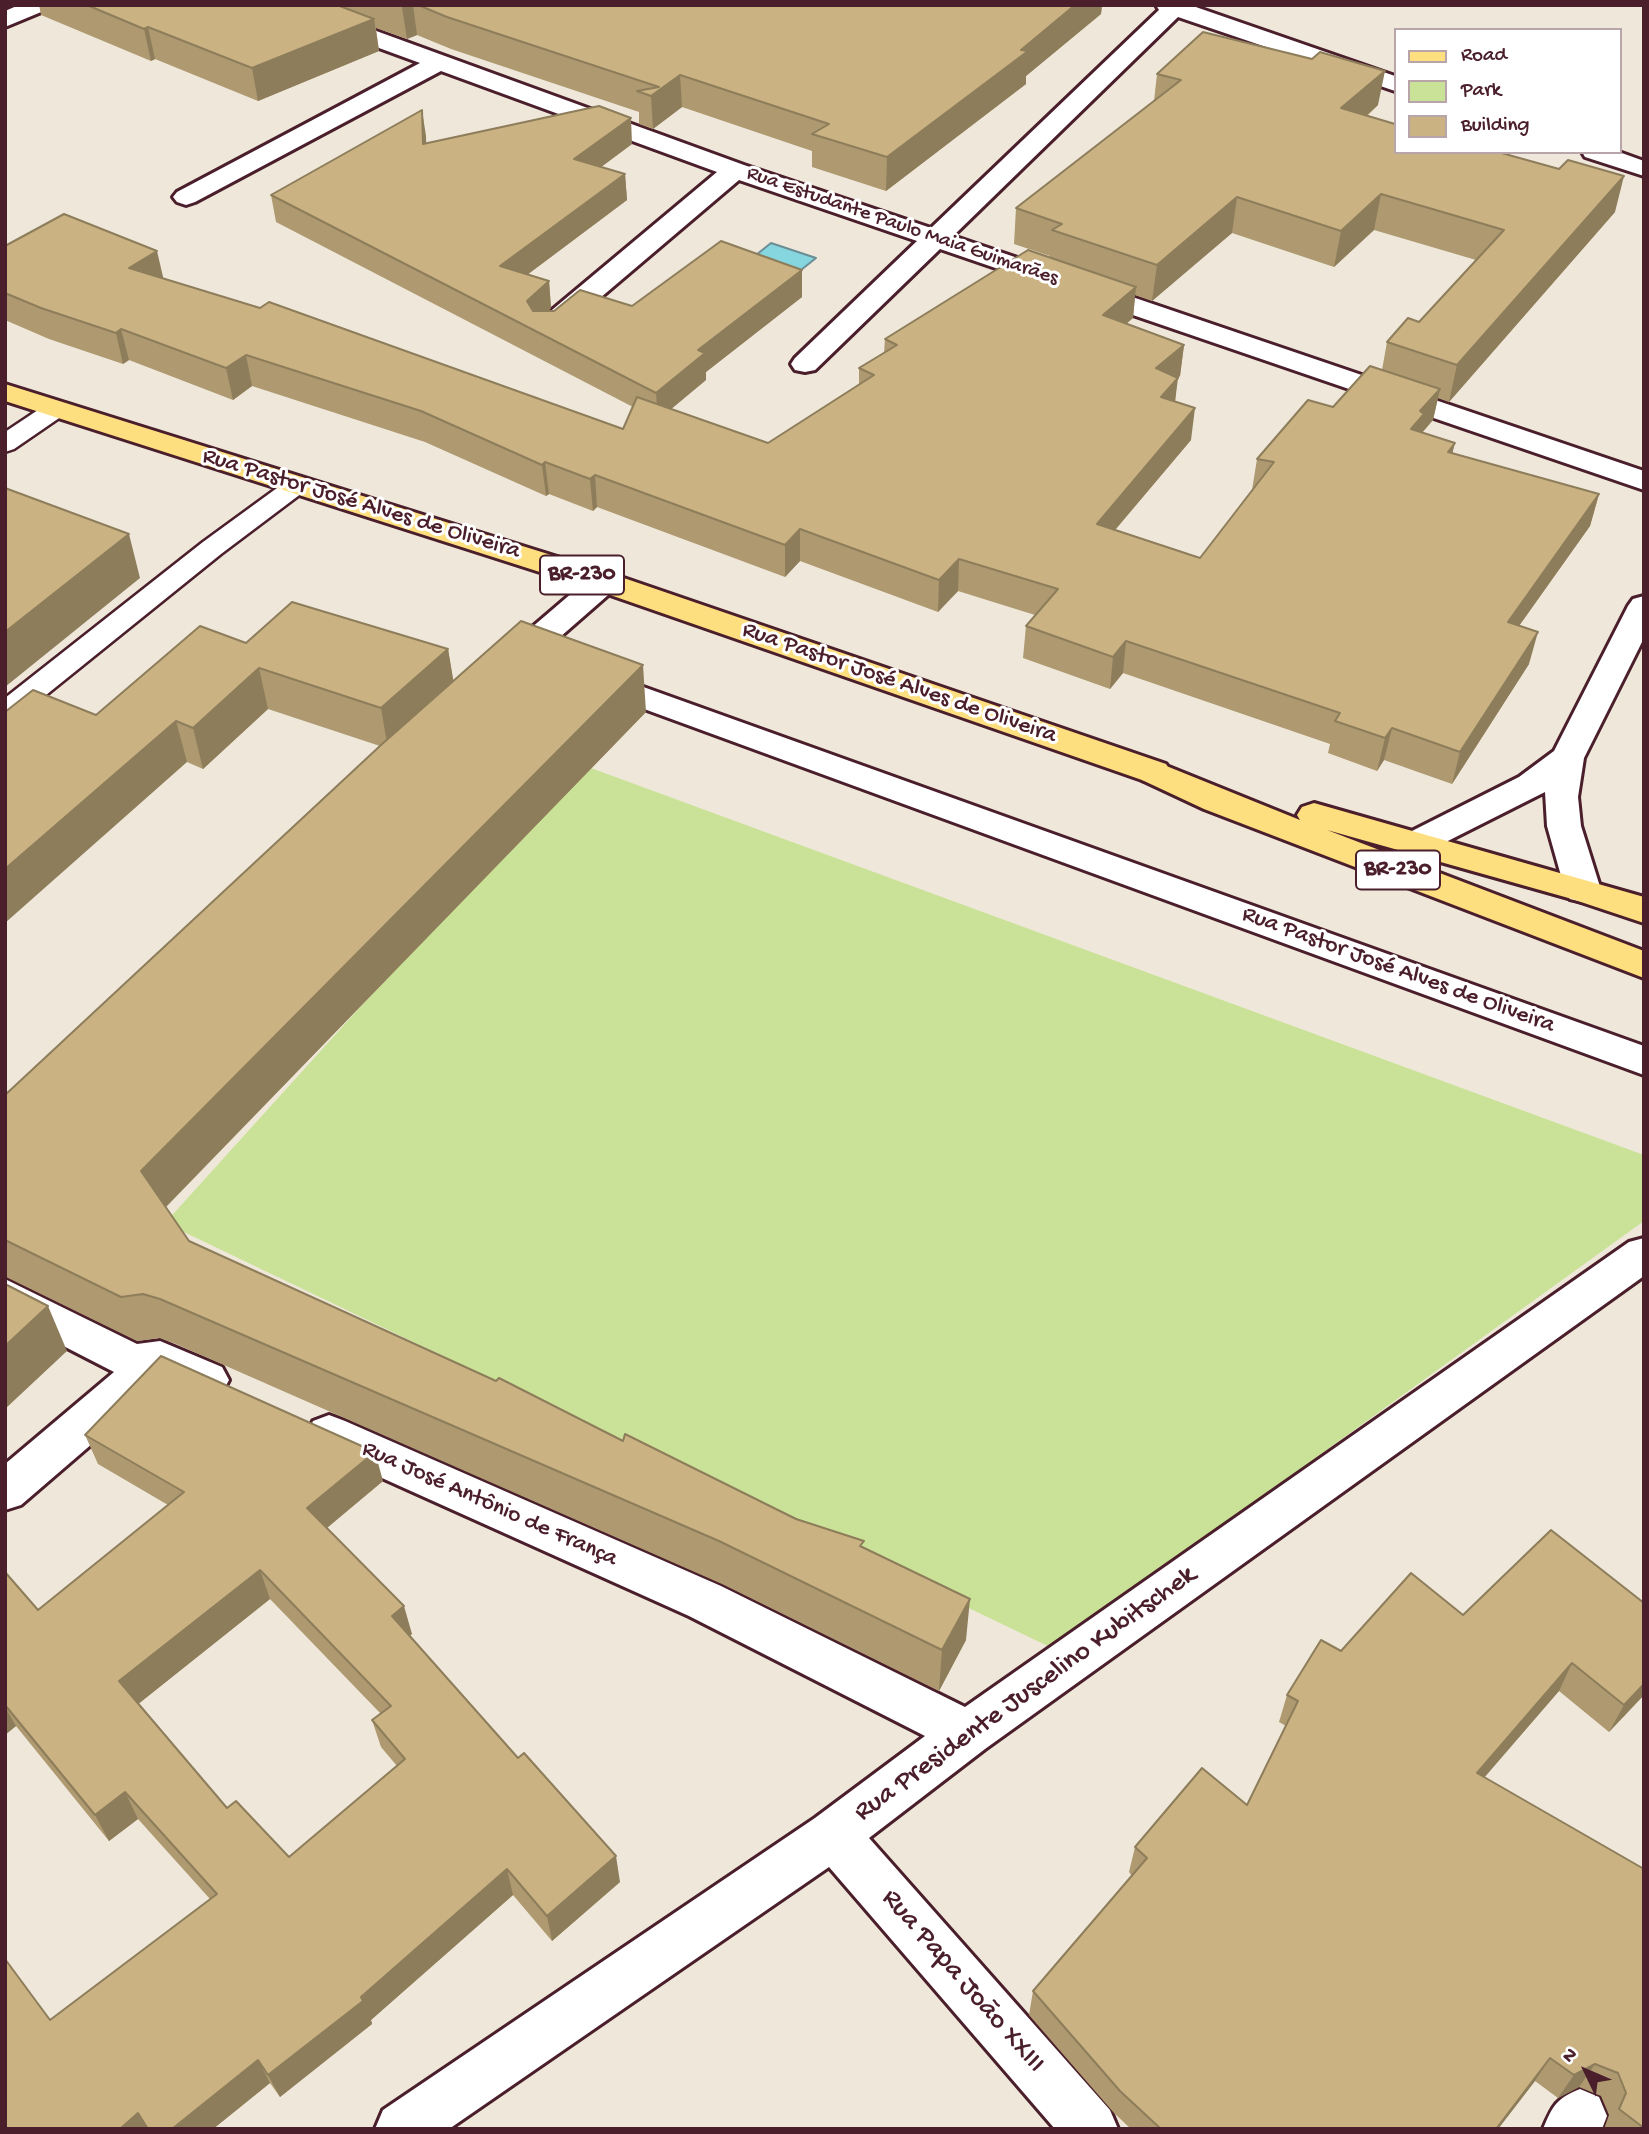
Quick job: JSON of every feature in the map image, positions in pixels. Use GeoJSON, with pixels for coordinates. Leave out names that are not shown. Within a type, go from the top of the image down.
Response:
{"type":"FeatureCollection","features":[{"type":"Feature","properties":{"kind":"main road","name":"Rua Pastor José Alves de Oliveira"},"geometry":{"type":"LineString","coordinates":[[5,392],[604,582],[1154,772],[1583,890],[1644,910]]}},
{"type":"Feature","properties":{"kind":"main road","name":"Rua Pastor José Alves de Oliveira"},"geometry":{"type":"LineString","coordinates":[[1154,772],[1216,801],[1644,965]]}},
{"type":"Feature","properties":{"kind":"street"},"geometry":{"type":"LineString","coordinates":[[5,20],[38,5]]}},
{"type":"Feature","properties":{"kind":"street","name":"Rua Estudante Paulo Maia Guimarães"},"geometry":{"type":"LineString","coordinates":[[300,7],[440,62],[735,170],[1644,481]]}},
{"type":"Feature","properties":{"kind":"street"},"geometry":{"type":"LineString","coordinates":[[805,364],[1171,7],[1394,84]]}},
{"type":"Feature","properties":{"kind":"street"},"geometry":{"type":"LineString","coordinates":[[186,197],[440,62]]}},
{"type":"Feature","properties":{"kind":"street"},"geometry":{"type":"LineString","coordinates":[[1600,154],[1644,169]]}},
{"type":"Feature","properties":{"kind":"street"},"geometry":{"type":"LineString","coordinates":[[546,330],[735,170]]}},
{"type":"Feature","properties":{"kind":"street"},"geometry":{"type":"LineString","coordinates":[[480,689],[604,582]]}},
{"type":"Feature","properties":{"kind":"street"},"geometry":{"type":"LineString","coordinates":[[1583,890],[1564,825],[1562,797],[1567,758],[1644,606]]}},
{"type":"Feature","properties":{"kind":"street","name":"Rua Pastor José Alves de Oliveira"},"geometry":{"type":"LineString","coordinates":[[521,653],[1644,1060]]}},
{"type":"Feature","properties":{"kind":"street"},"geometry":{"type":"LineString","coordinates":[[1416,843],[1531,785],[1567,758]]}},
{"type":"Feature","properties":{"kind":"street","name":"Rua Presidente Juscelino Kubitschek"},"geometry":{"type":"LineString","coordinates":[[402,2129],[833,1835],[968,1733],[1644,1254]]}},
{"type":"Feature","properties":{"kind":"street","name":"Rua José Antônio de França"},"geometry":{"type":"LineString","coordinates":[[5,1296],[133,1362],[160,1359],[705,1601],[968,1733]]}},
{"type":"Feature","properties":{"kind":"street"},"geometry":{"type":"LineString","coordinates":[[5,1491],[160,1359]]}},
{"type":"Feature","properties":{"kind":"street","name":"Rua Papa João XXIII"},"geometry":{"type":"LineString","coordinates":[[833,1835],[1091,2129]]}},
{"type":"Feature","properties":{"kind":"lane"},"geometry":{"type":"LineString","coordinates":[[5,444],[56,409]]}},
{"type":"Feature","properties":{"kind":"lane"},"geometry":{"type":"LineString","coordinates":[[5,713],[212,548],[297,485]]}},
{"type":"Feature","properties":{"kind":"green space"},"geometry":{"type":"Polygon","coordinates":[[[580,764],[1644,1155],[1644,1221],[1052,1648],[165,1223],[580,764]]]}},
{"type":"Feature","properties":{"kind":"water"},"geometry":{"type":"Polygon","coordinates":[[[771,243],[816,258],[796,274],[751,259],[771,243]]]}},
{"type":"Feature","properties":{"kind":"building"},"geometry":{"type":"Polygon","coordinates":[[[87,5],[337,5],[374,19],[252,68],[87,5]]]}},
{"type":"Feature","properties":{"kind":"building"},"geometry":{"type":"Polygon","coordinates":[[[418,5],[1075,5],[1021,50],[1028,51],[887,157],[812,134],[829,124],[680,75],[651,96],[637,91],[659,87],[418,5]]]}},
{"type":"Feature","properties":{"kind":"building"},"geometry":{"type":"Polygon","coordinates":[[[1203,32],[1312,59],[1320,52],[1385,71],[1341,108],[1394,124],[1394,154],[1505,154],[1559,169],[1568,160],[1624,176],[1457,365],[1387,342],[1408,318],[1419,322],[1504,230],[1381,194],[1341,231],[1237,197],[1157,265],[1052,230],[1062,224],[1016,208],[1181,80],[1157,74],[1203,32]]]}},
{"type":"Feature","properties":{"kind":"building"},"geometry":{"type":"Polygon","coordinates":[[[599,106],[631,118],[574,159],[625,174],[500,266],[549,281],[527,301],[533,311],[554,311],[580,290],[632,306],[721,241],[802,270],[698,350],[705,353],[656,393],[271,195],[422,110],[423,144],[599,106]]]}},
{"type":"Feature","properties":{"kind":"building"},"geometry":{"type":"Polygon","coordinates":[[[64,214],[157,251],[129,268],[260,308],[269,302],[623,429],[637,397],[768,443],[874,375],[859,368],[897,345],[885,339],[1028,250],[1136,287],[1103,315],[1184,345],[1156,368],[1178,378],[1161,397],[1195,408],[1097,524],[1200,558],[1274,462],[1257,459],[1308,400],[1333,407],[1370,366],[1440,389],[1420,411],[1424,414],[1411,429],[1455,443],[1448,452],[1599,494],[1508,622],[1538,632],[1460,752],[1392,728],[1385,738],[1335,721],[1340,713],[1126,641],[1113,657],[1026,626],[1058,589],[959,559],[939,580],[800,529],[785,545],[595,475],[590,479],[545,462],[542,465],[421,411],[246,355],[226,368],[121,329],[116,333],[5,293],[5,246],[64,214]]]}},
{"type":"Feature","properties":{"kind":"building"},"geometry":{"type":"Polygon","coordinates":[[[5,488],[129,534],[5,632],[5,488]]]}},
{"type":"Feature","properties":{"kind":"building"},"geometry":{"type":"Polygon","coordinates":[[[292,602],[448,649],[381,708],[259,668],[193,728],[176,721],[5,869],[5,712],[33,690],[96,715],[200,626],[246,643],[292,602]]]}},
{"type":"Feature","properties":{"kind":"building"},"geometry":{"type":"Polygon","coordinates":[[[521,621],[643,665],[141,1171],[189,1241],[496,1381],[499,1378],[623,1441],[625,1434],[796,1519],[864,1541],[860,1546],[970,1599],[942,1650],[719,1541],[160,1299],[143,1294],[121,1297],[5,1240],[5,1095],[381,745],[521,621]]]}},
{"type":"Feature","properties":{"kind":"building"},"geometry":{"type":"Polygon","coordinates":[[[5,1284],[48,1306],[5,1346],[5,1284]]]}},
{"type":"Feature","properties":{"kind":"building"},"geometry":{"type":"Polygon","coordinates":[[[161,1356],[375,1452],[307,1508],[404,1606],[392,1616],[518,1758],[524,1753],[616,1856],[547,1916],[507,1869],[361,1997],[363,2001],[268,2075],[258,2060],[172,2129],[148,2129],[138,2113],[120,2129],[5,2129],[5,1959],[50,2020],[217,1894],[125,1792],[95,1815],[5,1705],[5,1572],[38,1610],[184,1492],[85,1435],[161,1356]],[[260,1570],[119,1681],[227,1808],[236,1801],[289,1857],[405,1759],[372,1720],[391,1706],[260,1570]]]}},
{"type":"Feature","properties":{"kind":"building"},"geometry":{"type":"Polygon","coordinates":[[[1551,1530],[1644,1603],[1644,1684],[1624,1705],[1572,1663],[1477,1773],[1644,1869],[1644,2128],[1619,2109],[1626,2093],[1618,2073],[1595,2064],[1574,2075],[1550,2058],[1496,2129],[1161,2129],[1120,2091],[1033,1991],[1147,1858],[1135,1847],[1202,1768],[1247,1805],[1298,1701],[1287,1695],[1321,1640],[1341,1651],[1411,1573],[1463,1615],[1551,1530]]]}}]}
